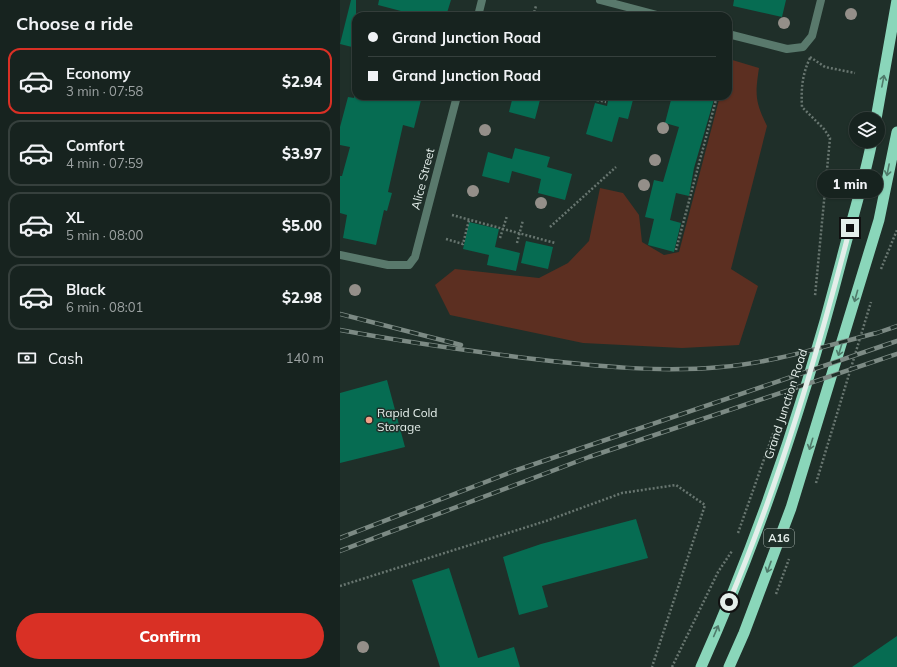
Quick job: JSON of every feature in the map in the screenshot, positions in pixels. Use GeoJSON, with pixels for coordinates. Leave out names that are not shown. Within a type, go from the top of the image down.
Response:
{"type":"FeatureCollection","features":[{"type":"Feature","properties":{"kind":"highway"},"geometry":{"type":"LineString","coordinates":[[877,112],[897,0]]}},
{"type":"Feature","properties":{"kind":"highway","name":"A16"},"geometry":{"type":"LineString","coordinates":[[729,667],[744,633],[791,508],[879,220],[897,132]]}},
{"type":"Feature","properties":{"kind":"highway","name":"Grand Junction Road"},"geometry":{"type":"LineString","coordinates":[[701,667],[747,558],[799,412],[827,316],[870,148]]}},
{"type":"Feature","properties":{"kind":"street"},"geometry":{"type":"LineString","coordinates":[[479,12],[482,0]]}},
{"type":"Feature","properties":{"kind":"street"},"geometry":{"type":"LineString","coordinates":[[600,0],[646,12]]}},
{"type":"Feature","properties":{"kind":"street"},"geometry":{"type":"LineString","coordinates":[[732,35],[787,49],[803,47],[812,36],[821,0]]}},
{"type":"Feature","properties":{"kind":"street","name":"Alice Street"},"geometry":{"type":"LineString","coordinates":[[340,255],[388,265],[409,265],[416,257],[456,100]]}},
{"type":"Feature","properties":{"kind":"path"},"geometry":{"type":"LineString","coordinates":[[534,12],[536,6]]}},
{"type":"Feature","properties":{"kind":"path"},"geometry":{"type":"LineString","coordinates":[[815,301],[830,138],[824,129],[802,107],[801,89],[803,72],[810,57],[825,67],[855,73]]}},
{"type":"Feature","properties":{"kind":"path"},"geometry":{"type":"LineString","coordinates":[[602,100],[606,102]]}},
{"type":"Feature","properties":{"kind":"path"},"geometry":{"type":"LineString","coordinates":[[676,250],[716,100]]}},
{"type":"Feature","properties":{"kind":"path"},"geometry":{"type":"LineString","coordinates":[[550,227],[616,167]]}},
{"type":"Feature","properties":{"kind":"path"},"geometry":{"type":"LineString","coordinates":[[452,215],[555,243]]}},
{"type":"Feature","properties":{"kind":"path"},"geometry":{"type":"LineString","coordinates":[[500,238],[507,216]]}},
{"type":"Feature","properties":{"kind":"path"},"geometry":{"type":"LineString","coordinates":[[446,239],[463,244],[469,220]]}},
{"type":"Feature","properties":{"kind":"path"},"geometry":{"type":"LineString","coordinates":[[517,243],[523,220]]}},
{"type":"Feature","properties":{"kind":"path"},"geometry":{"type":"LineString","coordinates":[[880,270],[897,230]]}},
{"type":"Feature","properties":{"kind":"path"},"geometry":{"type":"LineString","coordinates":[[841,403],[873,296]]}},
{"type":"Feature","properties":{"kind":"path"},"geometry":{"type":"LineString","coordinates":[[737,538],[774,430]]}},
{"type":"Feature","properties":{"kind":"path"},"geometry":{"type":"LineString","coordinates":[[340,586],[546,521],[622,493],[676,485],[705,505],[652,667]]}},
{"type":"Feature","properties":{"kind":"path"},"geometry":{"type":"LineString","coordinates":[[672,667],[718,572],[732,552],[734,545]]}},
{"type":"Feature","properties":{"kind":"shaded area"},"geometry":{"type":"Polygon","coordinates":[[[732,60],[759,68],[757,98],[760,110],[767,126],[731,269],[758,286],[739,345],[682,348],[583,343],[450,315],[435,285],[455,269],[539,278],[568,263],[589,241],[600,188],[623,193],[639,215],[642,242],[664,255],[679,252],[719,100],[732,100],[732,60]]]}},
{"type":"Feature","properties":{"kind":"building"},"geometry":{"type":"Polygon","coordinates":[[[351,0],[356,0],[356,12],[352,12],[352,47],[340,44],[351,0]]]}},
{"type":"Feature","properties":{"kind":"building"},"geometry":{"type":"Polygon","coordinates":[[[379,0],[451,0],[447,12],[405,12],[378,5],[379,0]]]}},
{"type":"Feature","properties":{"kind":"building"},"geometry":{"type":"Polygon","coordinates":[[[734,0],[786,0],[782,17],[733,6],[734,0]]]}},
{"type":"Feature","properties":{"kind":"building"},"geometry":{"type":"Polygon","coordinates":[[[348,97],[352,98],[352,100],[421,100],[414,128],[403,125],[388,192],[392,193],[387,211],[384,210],[376,245],[343,238],[347,215],[340,213],[340,176],[342,176],[350,147],[340,145],[340,127],[348,97]]]}},
{"type":"Feature","properties":{"kind":"building"},"geometry":{"type":"Polygon","coordinates":[[[512,100],[540,100],[535,119],[509,112],[512,100]]]}},
{"type":"Feature","properties":{"kind":"building"},"geometry":{"type":"Polygon","coordinates":[[[608,100],[633,100],[628,119],[619,117],[612,142],[586,134],[595,103],[607,106],[608,100]]]}},
{"type":"Feature","properties":{"kind":"building"},"geometry":{"type":"Polygon","coordinates":[[[671,100],[714,100],[694,168],[689,196],[676,193],[670,220],[681,223],[674,252],[648,245],[654,219],[645,217],[654,180],[663,182],[679,127],[665,123],[671,100]]]}},
{"type":"Feature","properties":{"kind":"building"},"geometry":{"type":"Polygon","coordinates":[[[515,148],[550,157],[547,167],[572,174],[565,200],[538,193],[541,179],[512,171],[509,183],[482,176],[488,152],[512,159],[515,148]]]}},
{"type":"Feature","properties":{"kind":"building"},"geometry":{"type":"Polygon","coordinates":[[[469,222],[499,229],[495,247],[520,253],[516,271],[487,265],[489,255],[463,249],[469,222]]]}},
{"type":"Feature","properties":{"kind":"building"},"geometry":{"type":"Polygon","coordinates":[[[526,241],[553,247],[548,269],[521,263],[526,241]]]}},
{"type":"Feature","properties":{"kind":"building","name":"Rapid Cold Storage"},"geometry":{"type":"Polygon","coordinates":[[[387,380],[405,447],[340,463],[340,393],[387,380]]]}},
{"type":"Feature","properties":{"kind":"building"},"geometry":{"type":"Polygon","coordinates":[[[636,519],[648,558],[542,586],[548,607],[519,615],[503,557],[541,544],[636,519]]]}},
{"type":"Feature","properties":{"kind":"building"},"geometry":{"type":"Polygon","coordinates":[[[449,568],[478,658],[514,647],[520,667],[440,667],[412,580],[449,568]]]}},
{"type":"Feature","properties":{"kind":"building"},"geometry":{"type":"Polygon","coordinates":[[[897,636],[897,667],[852,667],[897,636]]]}},
{"type":"Feature","properties":{"kind":"railway"},"geometry":{"type":"LineString","coordinates":[[340,314],[461,345]]}},
{"type":"Feature","properties":{"kind":"railway"},"geometry":{"type":"LineString","coordinates":[[340,330],[437,346],[534,359],[628,368],[698,369],[741,365],[780,358],[877,333],[897,326]]}},
{"type":"Feature","properties":{"kind":"railway"},"geometry":{"type":"LineString","coordinates":[[340,538],[514,471],[897,341]]}},
{"type":"Feature","properties":{"kind":"railway"},"geometry":{"type":"LineString","coordinates":[[340,551],[589,457],[897,354]]}},
{"type":"Feature","properties":{"kind":"place","name":"Rapid Cold Storage"},"geometry":{"type":"Point","coordinates":[369,420]}},
{"type":"Feature","properties":{"kind":"route"},"geometry":{"type":"LineString","coordinates":[[729,602],[761,521],[799,412],[827,316],[850,228]]}}]}
